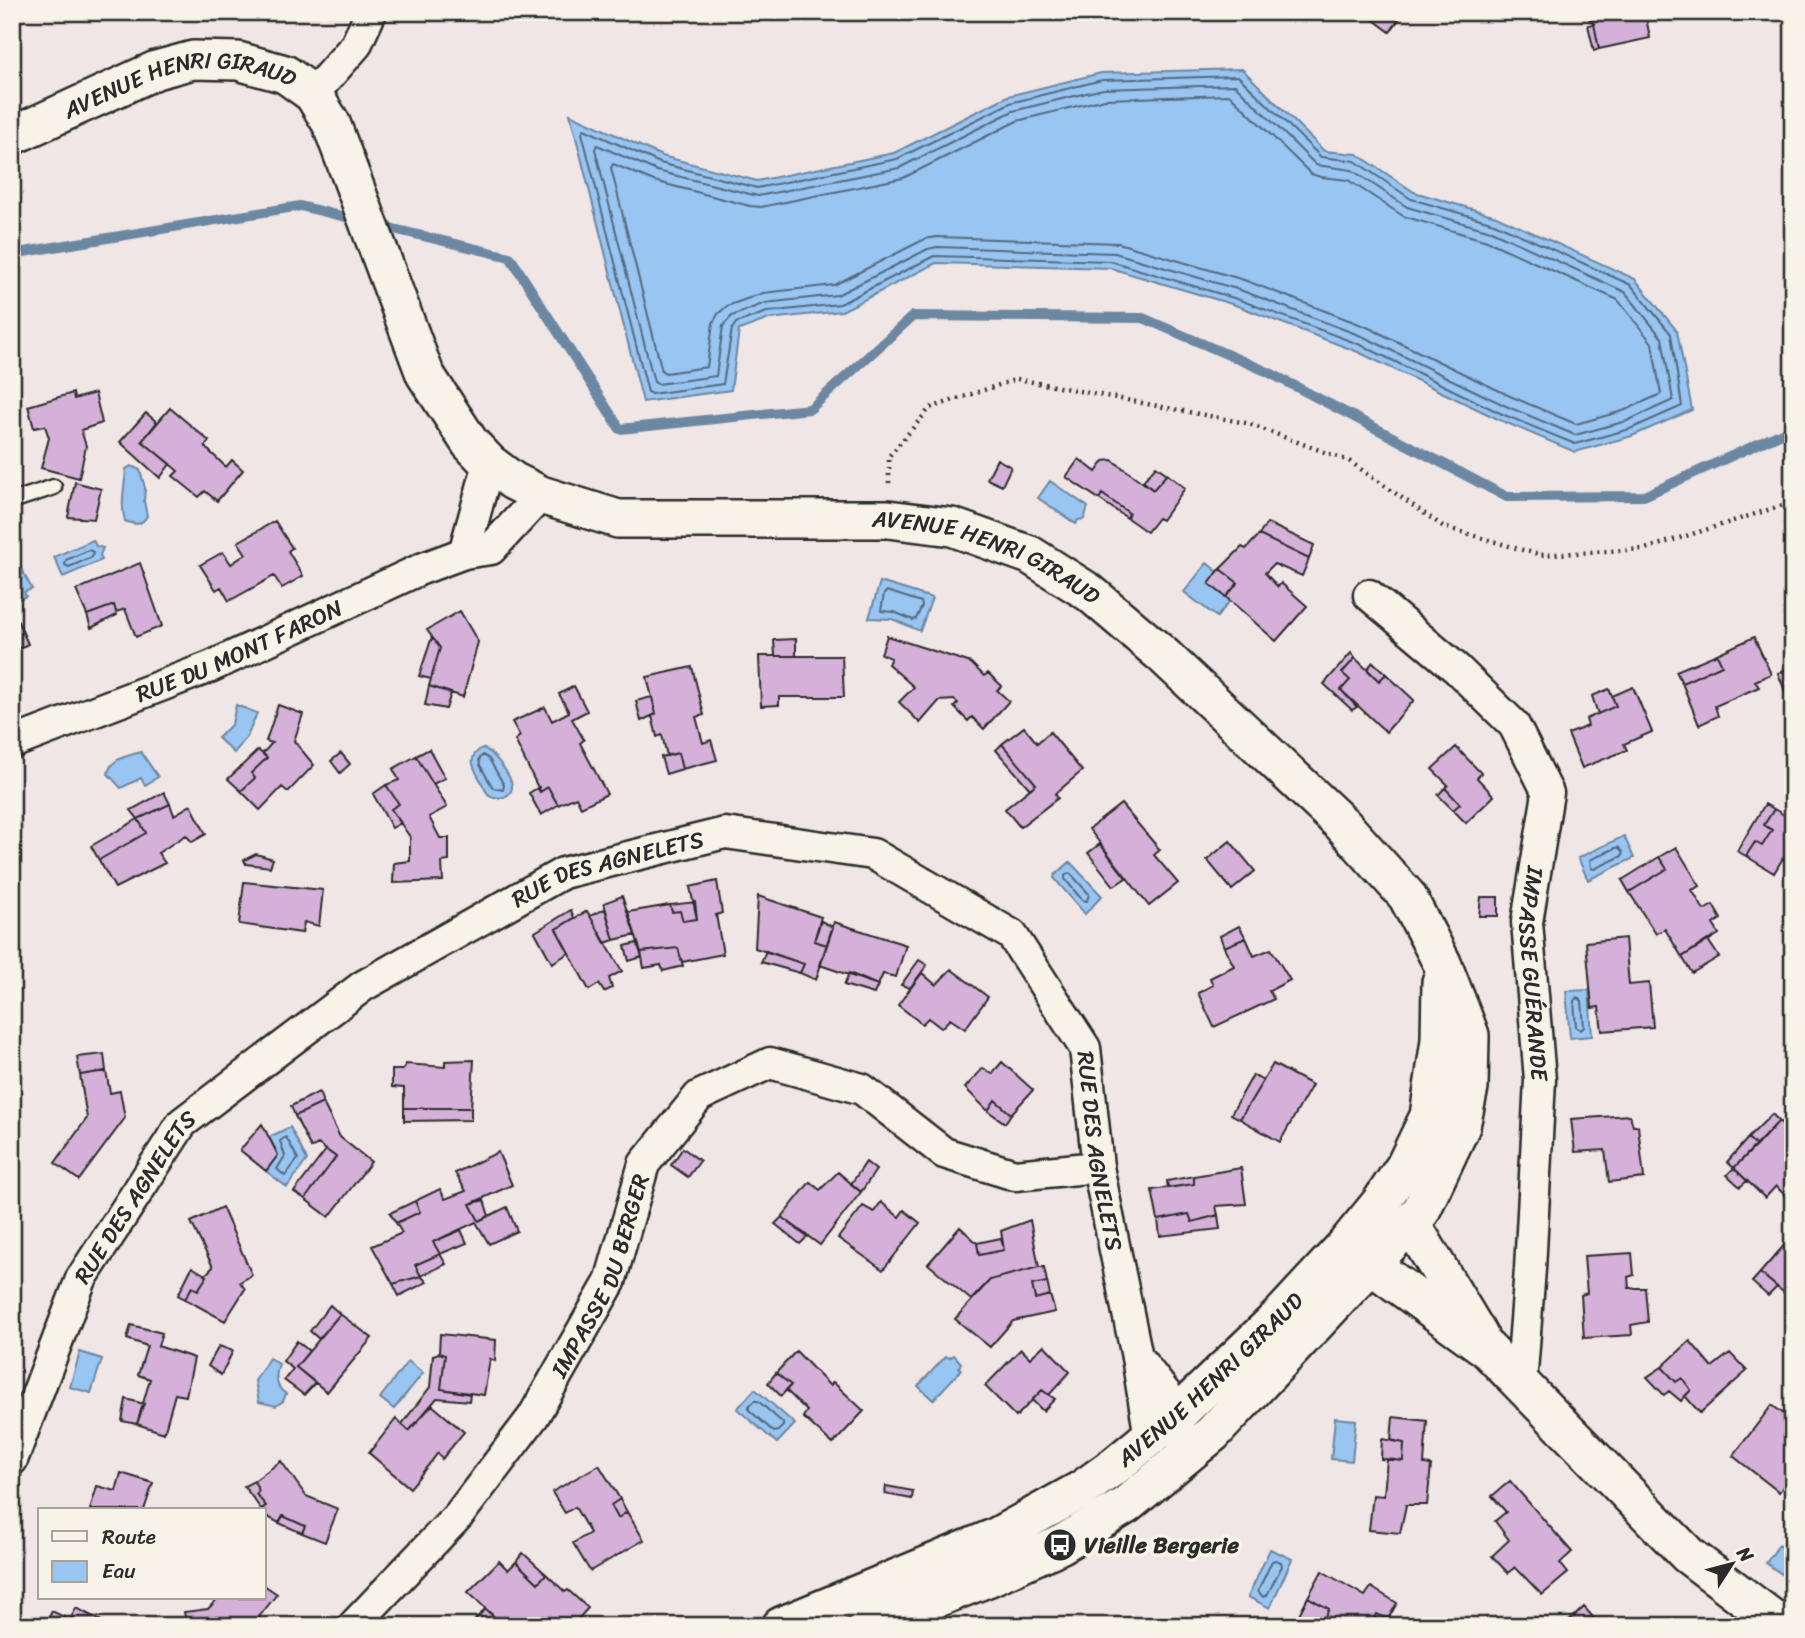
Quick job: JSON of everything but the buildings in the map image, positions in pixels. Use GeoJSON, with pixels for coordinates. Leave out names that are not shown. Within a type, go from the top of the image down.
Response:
{"type":"FeatureCollection","features":[{"type":"Feature","properties":{"kind":"street"},"geometry":{"type":"LineString","coordinates":[[322,109],[371,12]]}},
{"type":"Feature","properties":{"kind":"street","name":"AVENUE HENRI GIRAUD"},"geometry":{"type":"LineString","coordinates":[[12,136],[156,70],[192,60],[238,61],[285,74],[322,109],[425,374],[470,443],[489,463],[513,481],[541,495],[618,519],[888,519],[952,527],[1030,555],[1090,593],[1164,656],[1343,825],[1407,896],[1442,963],[1440,1040],[1429,1116],[1375,1234],[1213,1433],[1126,1505],[1060,1545],[992,1576],[867,1626]]}},
{"type":"Feature","properties":{"kind":"street"},"geometry":{"type":"LineString","coordinates":[[464,553],[489,463]]}},
{"type":"Feature","properties":{"kind":"street","name":"RUE DU MONT FARON"},"geometry":{"type":"LineString","coordinates":[[12,743],[210,667],[421,569],[464,553],[491,549],[541,495]]}},
{"type":"Feature","properties":{"kind":"street","name":"IMPASSE GUÉRANDE"},"geometry":{"type":"LineString","coordinates":[[1369,595],[1457,669],[1514,725],[1548,793],[1527,922],[1540,1080],[1521,1384]]}},
{"type":"Feature","properties":{"kind":"street","name":"RUE DES AGNELETS"},"geometry":{"type":"LineString","coordinates":[[12,1460],[81,1279],[182,1122],[363,986],[563,873],[725,833],[873,854],[1012,935],[1085,1048],[1098,1167],[1137,1357],[1168,1430]]}},
{"type":"Feature","properties":{"kind":"street","name":"IMPASSE DU BERGER"},"geometry":{"type":"LineString","coordinates":[[353,1626],[458,1516],[533,1417],[610,1282],[644,1164],[699,1096],[770,1063],[862,1090],[944,1153],[1015,1175],[1098,1167]]}},
{"type":"Feature","properties":{"kind":"street"},"geometry":{"type":"LineString","coordinates":[[1375,1234],[1420,1237],[1487,1349]]}},
{"type":"Feature","properties":{"kind":"street"},"geometry":{"type":"LineString","coordinates":[[1375,1234],[1688,1555],[1782,1626]]}},
{"type":"Feature","properties":{"kind":"street","name":"AVENUE HENRI GIRAUD"},"geometry":{"type":"LineString","coordinates":[[781,1626],[996,1537],[1081,1490],[1168,1430],[1281,1315],[1375,1234]]}},
{"type":"Feature","properties":{"kind":"street","name":"RUE DES AGNELETS"},"geometry":{"type":"LineString","coordinates":[[1137,1357],[1168,1430]]}},
{"type":"Feature","properties":{"kind":"street"},"geometry":{"type":"LineString","coordinates":[[1083,1531],[1103,1503],[1171,1446],[1168,1430],[1213,1433]]}},
{"type":"Feature","properties":{"kind":"lane"},"geometry":{"type":"LineString","coordinates":[[12,501],[54,487]]}},
{"type":"Feature","properties":{"kind":"path"},"geometry":{"type":"LineString","coordinates":[[888,519],[889,456],[930,408],[1017,379],[1247,423],[1349,461],[1444,527],[1540,555],[1645,549],[1793,502]]}},
{"type":"Feature","properties":{"kind":"water"},"geometry":{"type":"Polygon","coordinates":[[[1242,69],[1324,151],[1357,154],[1414,192],[1496,216],[1635,279],[1677,331],[1692,410],[1632,436],[1575,452],[1500,420],[1358,352],[1235,305],[1110,268],[936,263],[842,311],[769,319],[739,330],[731,390],[643,402],[570,114],[662,156],[757,181],[894,153],[1008,96],[1101,73],[1242,69]]]}},
{"type":"Feature","properties":{"kind":"water"},"geometry":{"type":"Polygon","coordinates":[[[131,466],[140,470],[145,488],[147,516],[138,524],[125,521],[124,515],[126,469],[131,466]]]}},
{"type":"Feature","properties":{"kind":"water"},"geometry":{"type":"Polygon","coordinates":[[[1050,481],[1088,507],[1084,519],[1078,520],[1076,524],[1038,498],[1050,481]]]}},
{"type":"Feature","properties":{"kind":"water"},"geometry":{"type":"Polygon","coordinates":[[[93,540],[96,546],[103,548],[100,555],[102,560],[63,577],[54,557],[93,540]]]}},
{"type":"Feature","properties":{"kind":"water"},"geometry":{"type":"Polygon","coordinates":[[[12,552],[32,589],[24,592],[26,596],[12,600],[12,552]]]}},
{"type":"Feature","properties":{"kind":"water"},"geometry":{"type":"Polygon","coordinates":[[[1207,563],[1218,572],[1210,584],[1230,601],[1217,617],[1184,592],[1207,563]]]}},
{"type":"Feature","properties":{"kind":"water"},"geometry":{"type":"Polygon","coordinates":[[[880,582],[932,598],[920,631],[892,619],[869,618],[880,582]]]}},
{"type":"Feature","properties":{"kind":"water"},"geometry":{"type":"Polygon","coordinates":[[[236,705],[257,713],[247,737],[234,753],[218,738],[232,724],[236,705]]]}},
{"type":"Feature","properties":{"kind":"water"},"geometry":{"type":"Polygon","coordinates":[[[482,748],[496,759],[509,777],[512,788],[505,797],[488,794],[474,769],[474,756],[482,748]]]}},
{"type":"Feature","properties":{"kind":"water"},"geometry":{"type":"Polygon","coordinates":[[[141,752],[158,777],[145,785],[141,778],[121,788],[108,774],[109,769],[120,758],[141,752]]]}},
{"type":"Feature","properties":{"kind":"water"},"geometry":{"type":"Polygon","coordinates":[[[1624,836],[1634,858],[1588,880],[1578,858],[1624,836]]]}},
{"type":"Feature","properties":{"kind":"water"},"geometry":{"type":"Polygon","coordinates":[[[1070,862],[1102,896],[1085,914],[1054,878],[1070,862]]]}},
{"type":"Feature","properties":{"kind":"water"},"geometry":{"type":"Polygon","coordinates":[[[1589,990],[1592,1036],[1570,1038],[1566,991],[1589,990]]]}},
{"type":"Feature","properties":{"kind":"water"},"geometry":{"type":"Polygon","coordinates":[[[290,1127],[307,1160],[287,1187],[266,1171],[278,1155],[269,1137],[290,1127]]]}},
{"type":"Feature","properties":{"kind":"water"},"geometry":{"type":"Polygon","coordinates":[[[80,1352],[102,1359],[91,1393],[70,1387],[80,1352]]]}},
{"type":"Feature","properties":{"kind":"water"},"geometry":{"type":"Polygon","coordinates":[[[954,1355],[961,1363],[961,1370],[933,1400],[918,1386],[946,1356],[949,1358],[954,1355]]]}},
{"type":"Feature","properties":{"kind":"water"},"geometry":{"type":"Polygon","coordinates":[[[269,1358],[279,1364],[277,1380],[286,1394],[283,1401],[276,1406],[259,1402],[255,1381],[269,1358]]]}},
{"type":"Feature","properties":{"kind":"water"},"geometry":{"type":"Polygon","coordinates":[[[408,1361],[423,1373],[394,1409],[380,1398],[408,1361]]]}},
{"type":"Feature","properties":{"kind":"water"},"geometry":{"type":"Polygon","coordinates":[[[755,1389],[795,1424],[777,1443],[737,1409],[755,1389]]]}},
{"type":"Feature","properties":{"kind":"water"},"geometry":{"type":"Polygon","coordinates":[[[1335,1418],[1356,1420],[1352,1461],[1331,1459],[1335,1418]]]}},
{"type":"Feature","properties":{"kind":"water"},"geometry":{"type":"Polygon","coordinates":[[[1779,1545],[1793,1555],[1793,1582],[1766,1563],[1779,1545]]]}},
{"type":"Feature","properties":{"kind":"water"},"geometry":{"type":"Polygon","coordinates":[[[1270,1549],[1292,1559],[1270,1608],[1248,1597],[1270,1549]]]}},
{"type":"Feature","properties":{"kind":"waterway"},"geometry":{"type":"LineString","coordinates":[[12,254],[300,206],[358,220]]}},
{"type":"Feature","properties":{"kind":"waterway"},"geometry":{"type":"LineString","coordinates":[[377,225],[510,257],[620,429],[810,409],[913,316],[1143,318],[1268,372],[1507,497],[1644,496],[1793,428]]}},
{"type":"Feature","properties":{"kind":"place","name":"Vieille Bergerie"},"geometry":{"type":"Point","coordinates":[1060,1545]}}]}
